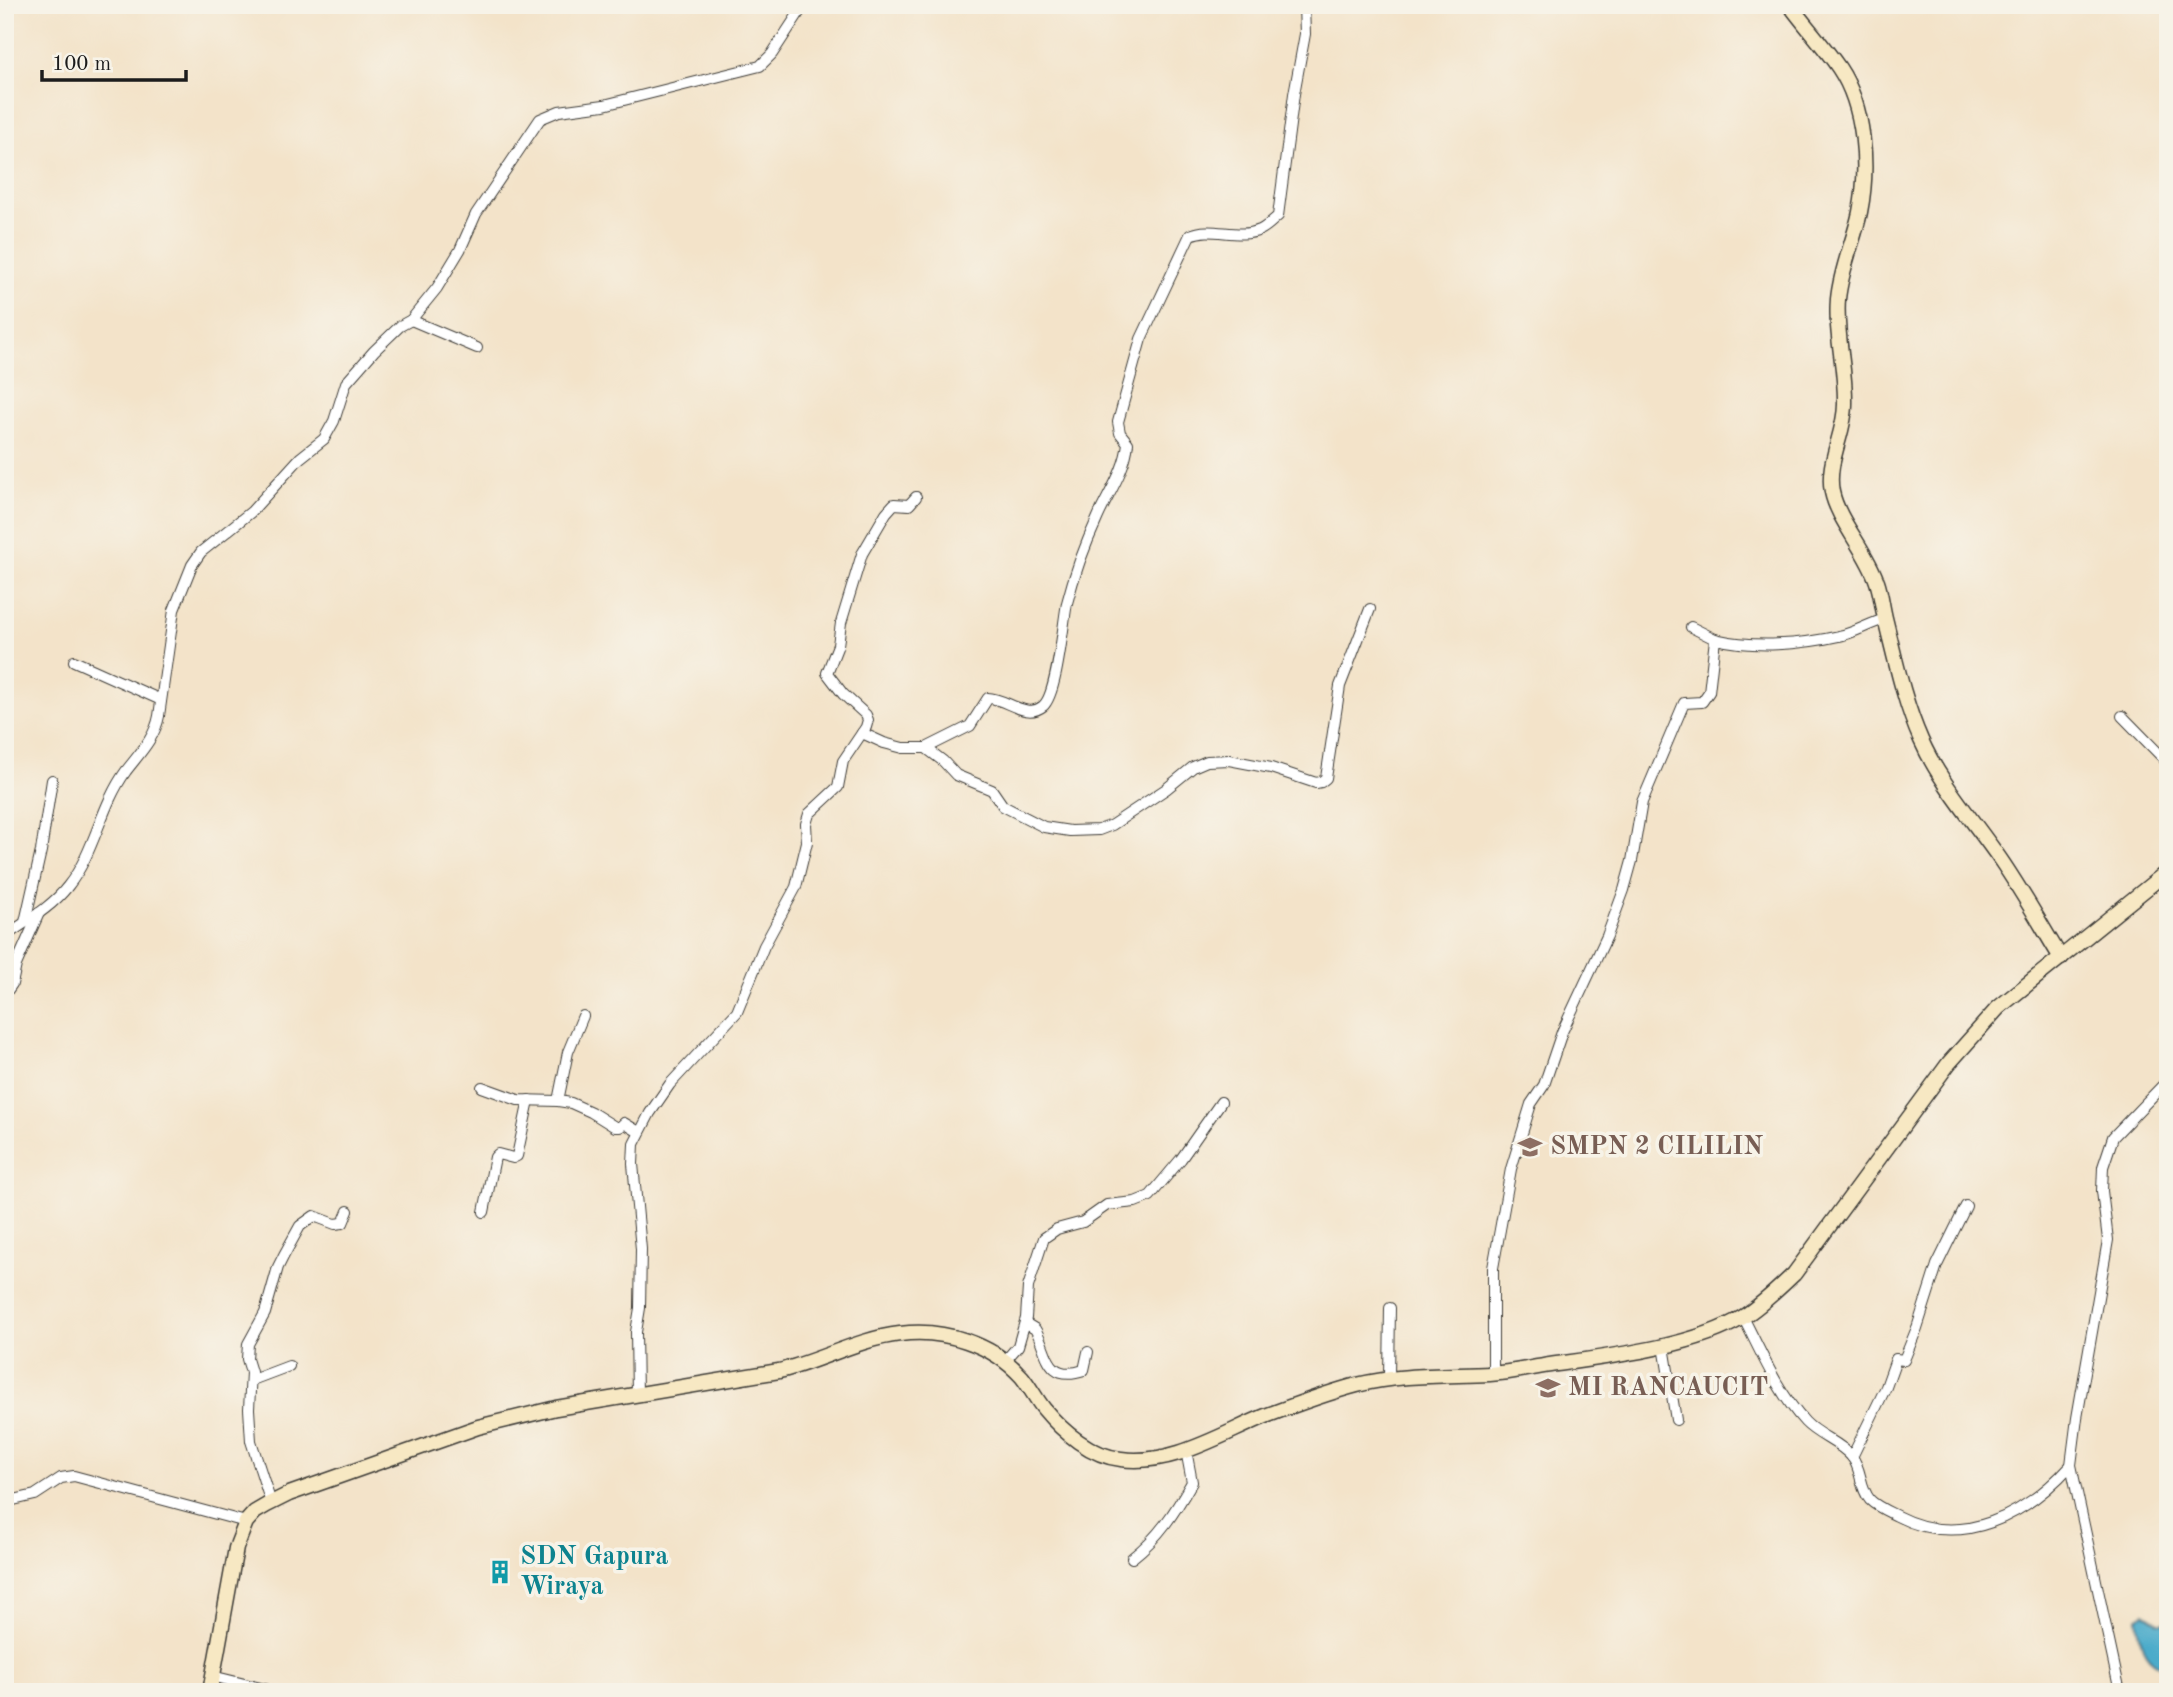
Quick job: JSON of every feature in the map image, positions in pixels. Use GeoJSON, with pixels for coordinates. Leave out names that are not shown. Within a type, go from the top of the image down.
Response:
{"type":"FeatureCollection","features":[{"type":"Feature","properties":{"kind":"main road"},"geometry":{"type":"LineString","coordinates":[[1790,5],[1840,69],[1856,110],[1864,163],[1863,197],[1840,279],[1837,323],[1845,382],[1845,406],[1843,428],[1831,465],[1832,491],[1836,505],[1872,566],[1913,718],[1928,756],[2000,858],[2061,958]]}},
{"type":"Feature","properties":{"kind":"main road"},"geometry":{"type":"LineString","coordinates":[[210,1692],[236,1548],[246,1522],[254,1512],[327,1480],[478,1427],[546,1410],[779,1371],[808,1364],[840,1349],[901,1334],[937,1334],[976,1344],[1005,1361],[1021,1377],[1045,1410],[1088,1448],[1104,1456],[1136,1461],[1154,1460],[1186,1450],[1269,1414],[1389,1377],[1493,1374],[1603,1358],[1664,1346],[1743,1317],[1775,1293],[1794,1274],[1949,1063],[1981,1027],[2015,994],[2168,871]]}},
{"type":"Feature","properties":{"kind":"street"},"geometry":{"type":"LineString","coordinates":[[5,936],[57,899],[83,865],[106,805],[125,772],[154,733],[174,610],[192,565],[201,552],[251,512],[295,464],[324,439],[334,421],[346,383],[374,351],[400,326],[411,320],[451,267],[477,215],[540,119],[559,111],[604,106],[760,66],[772,54],[804,5]]}},
{"type":"Feature","properties":{"kind":"street"},"geometry":{"type":"LineString","coordinates":[[862,733],[904,748],[926,748],[970,726],[988,698],[995,698],[1025,711],[1038,710],[1046,704],[1054,684],[1068,600],[1097,518],[1127,454],[1128,443],[1120,433],[1118,422],[1141,338],[1190,235],[1201,230],[1247,234],[1263,229],[1278,216],[1305,34],[1304,5]]}},
{"type":"Feature","properties":{"kind":"street"},"geometry":{"type":"LineString","coordinates":[[411,320],[477,348]]}},
{"type":"Feature","properties":{"kind":"street"},"geometry":{"type":"LineString","coordinates":[[637,1395],[636,1344],[640,1308],[641,1249],[633,1153],[639,1132],[670,1084],[737,1012],[764,946],[796,887],[807,842],[806,824],[809,814],[838,787],[843,761],[862,733],[867,717],[831,681],[827,673],[838,645],[841,623],[867,544],[894,504],[909,505],[916,496]]}},
{"type":"Feature","properties":{"kind":"street"},"geometry":{"type":"LineString","coordinates":[[926,748],[956,775],[992,790],[1003,806],[1044,827],[1070,831],[1099,830],[1112,825],[1166,789],[1193,767],[1207,761],[1230,760],[1270,768],[1315,783],[1321,782],[1326,778],[1340,686],[1370,609]]}},
{"type":"Feature","properties":{"kind":"street"},"geometry":{"type":"LineString","coordinates":[[1691,626],[1715,639],[1789,645],[1842,636],[1885,619]]}},
{"type":"Feature","properties":{"kind":"street"},"geometry":{"type":"LineString","coordinates":[[1493,1374],[1493,1268],[1504,1200],[1518,1144],[1531,1104],[1544,1085],[1562,1032],[1607,936],[1624,890],[1633,861],[1642,802],[1655,769],[1684,704],[1702,702],[1708,695],[1715,639]]}},
{"type":"Feature","properties":{"kind":"street"},"geometry":{"type":"LineString","coordinates":[[74,661],[161,700]]}},
{"type":"Feature","properties":{"kind":"street"},"geometry":{"type":"LineString","coordinates":[[2122,716],[2168,763]]}},
{"type":"Feature","properties":{"kind":"street"},"geometry":{"type":"LineString","coordinates":[[25,922],[41,851],[52,780]]}},
{"type":"Feature","properties":{"kind":"street"},"geometry":{"type":"LineString","coordinates":[[5,994],[12,984],[16,965],[39,913]]}},
{"type":"Feature","properties":{"kind":"street"},"geometry":{"type":"LineString","coordinates":[[558,1101],[568,1052],[583,1016]]}},
{"type":"Feature","properties":{"kind":"street"},"geometry":{"type":"LineString","coordinates":[[2120,1692],[2071,1465],[2108,1240],[2102,1191],[2103,1167],[2113,1137],[2168,1080]]}},
{"type":"Feature","properties":{"kind":"street"},"geometry":{"type":"LineString","coordinates":[[482,1087],[509,1098],[558,1101],[591,1112],[615,1127],[624,1123],[639,1132]]}},
{"type":"Feature","properties":{"kind":"street"},"geometry":{"type":"LineString","coordinates":[[484,1212],[495,1157],[498,1154],[513,1158],[517,1156],[529,1100]]}},
{"type":"Feature","properties":{"kind":"street"},"geometry":{"type":"LineString","coordinates":[[1005,1361],[1018,1346],[1025,1323],[1028,1287],[1044,1238],[1057,1229],[1083,1222],[1107,1205],[1135,1202],[1150,1196],[1181,1159],[1221,1102]]}},
{"type":"Feature","properties":{"kind":"street"},"geometry":{"type":"LineString","coordinates":[[1852,1457],[1886,1387],[1896,1359],[1904,1360],[1937,1265],[1966,1206]]}},
{"type":"Feature","properties":{"kind":"street"},"geometry":{"type":"LineString","coordinates":[[271,1503],[251,1441],[248,1344],[265,1313],[278,1267],[300,1226],[314,1216],[335,1224],[343,1223],[348,1211]]}},
{"type":"Feature","properties":{"kind":"street"},"geometry":{"type":"LineString","coordinates":[[1389,1377],[1390,1308]]}},
{"type":"Feature","properties":{"kind":"street"},"geometry":{"type":"LineString","coordinates":[[1743,1317],[1793,1409],[1819,1435],[1852,1457],[1857,1464],[1861,1486],[1872,1502],[1907,1521],[1955,1531],[1977,1528],[2019,1508],[2059,1479],[2071,1465]]}},
{"type":"Feature","properties":{"kind":"street"},"geometry":{"type":"LineString","coordinates":[[1025,1323],[1035,1329],[1045,1357],[1055,1368],[1065,1372],[1084,1370],[1088,1352]]}},
{"type":"Feature","properties":{"kind":"street"},"geometry":{"type":"LineString","coordinates":[[1664,1346],[1676,1420]]}},
{"type":"Feature","properties":{"kind":"street"},"geometry":{"type":"LineString","coordinates":[[251,1380],[289,1366]]}},
{"type":"Feature","properties":{"kind":"street"},"geometry":{"type":"LineString","coordinates":[[1132,1558],[1148,1546],[1162,1529],[1192,1482],[1186,1450]]}},
{"type":"Feature","properties":{"kind":"street"},"geometry":{"type":"LineString","coordinates":[[5,1502],[35,1495],[61,1478],[74,1476],[246,1522]]}},
{"type":"Feature","properties":{"kind":"street"},"geometry":{"type":"LineString","coordinates":[[212,1676],[277,1692]]}},
{"type":"Feature","properties":{"kind":"water"},"geometry":{"type":"Polygon","coordinates":[[[2145,1613],[2159,1622],[2168,1623],[2168,1670],[2152,1661],[2144,1650],[2137,1618],[2145,1613]]]}},
{"type":"Feature","properties":{"kind":"place","name":"SMPN 2 CILILIN"},"geometry":{"type":"Point","coordinates":[1530,1147]}},
{"type":"Feature","properties":{"kind":"place","name":"MI RANCAUCIT"},"geometry":{"type":"Point","coordinates":[1548,1388]}},
{"type":"Feature","properties":{"kind":"place","name":"SDN Gapura Wiraya"},"geometry":{"type":"Point","coordinates":[500,1572]}}]}
